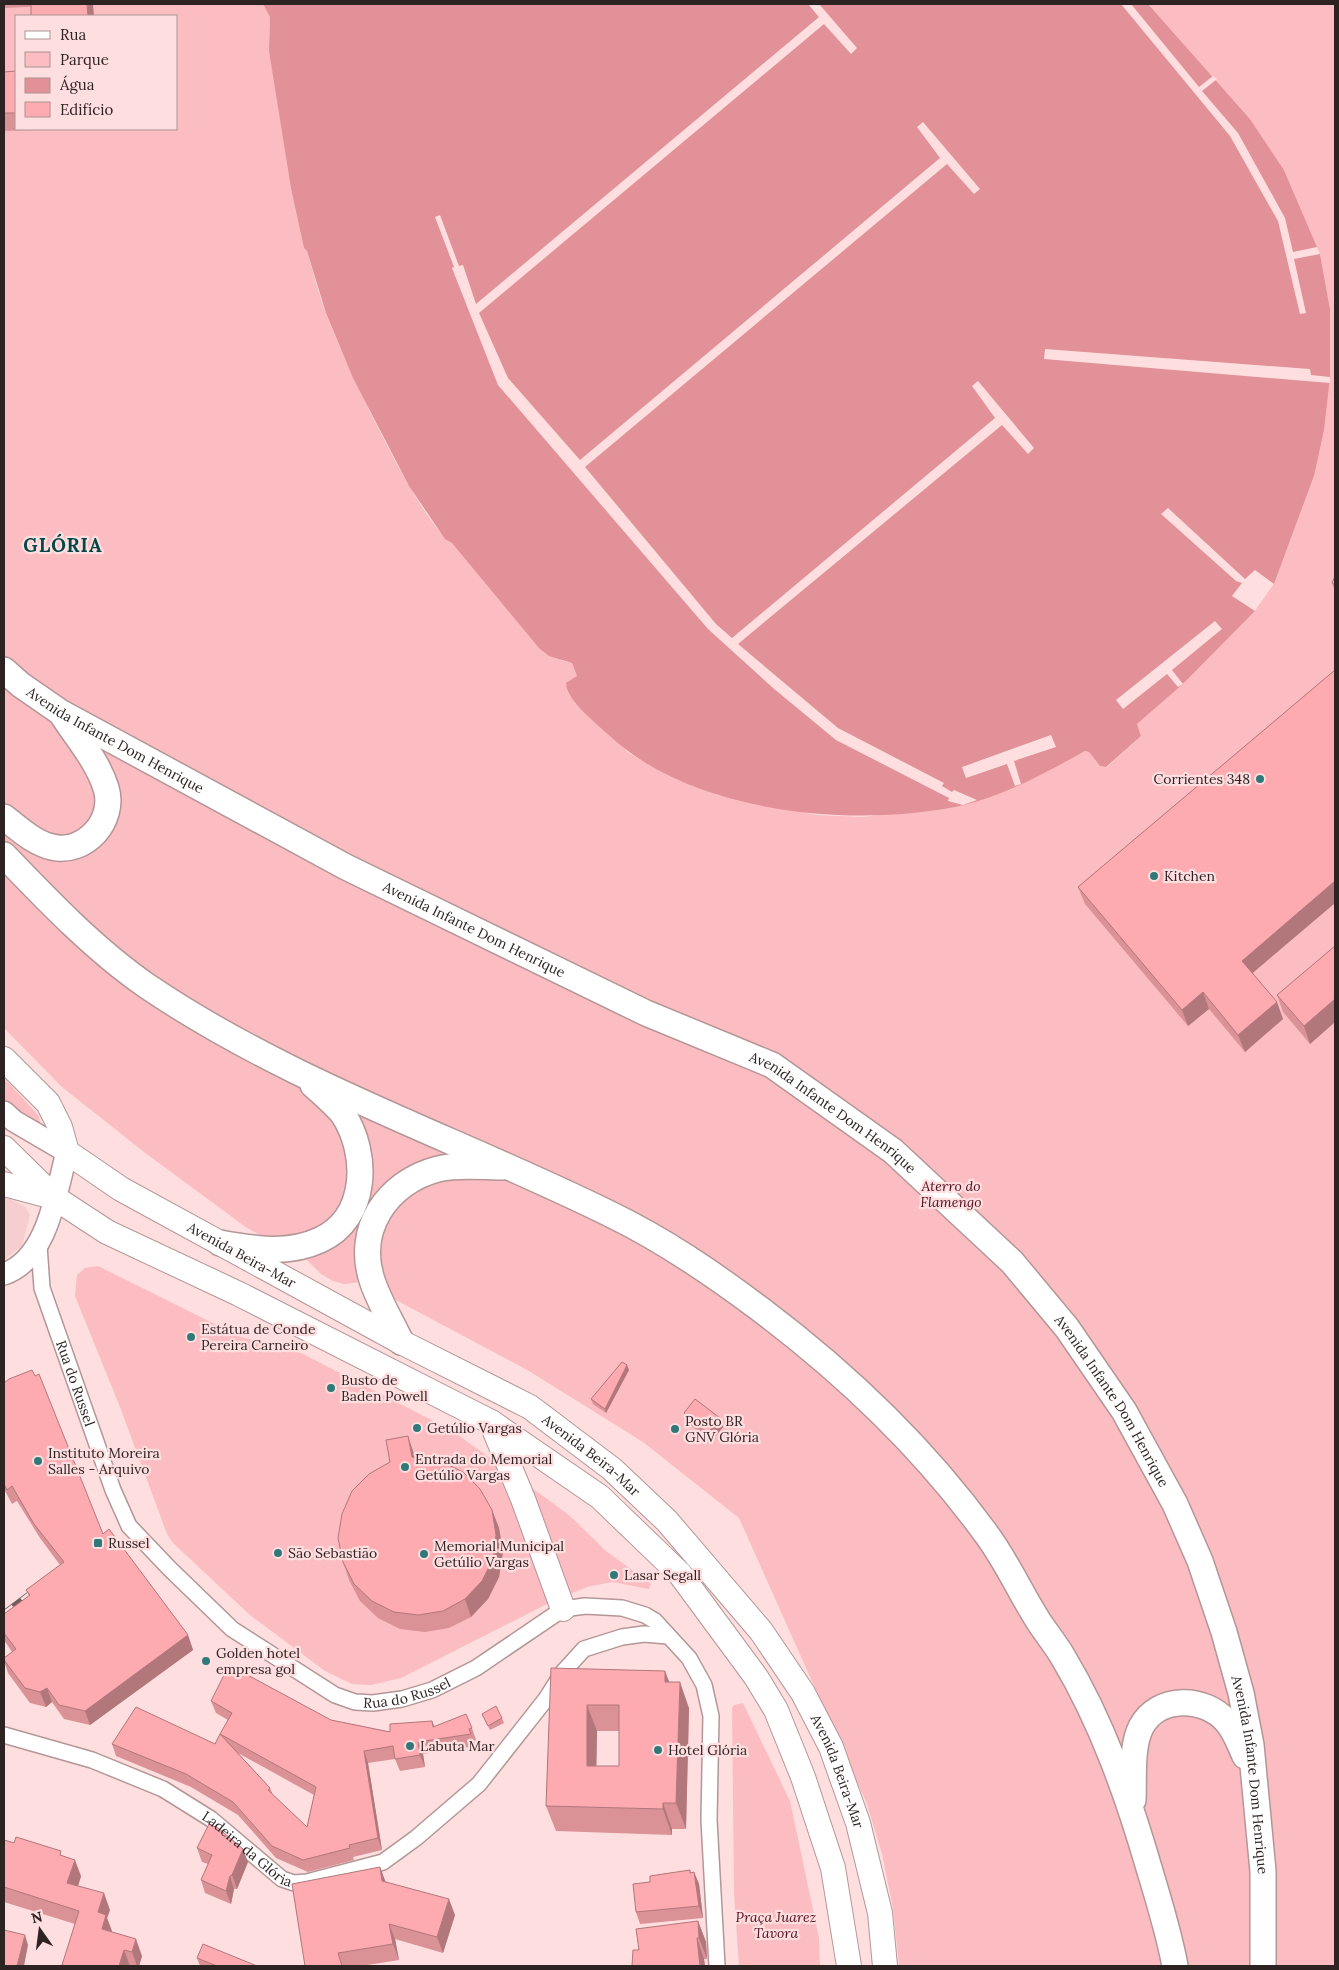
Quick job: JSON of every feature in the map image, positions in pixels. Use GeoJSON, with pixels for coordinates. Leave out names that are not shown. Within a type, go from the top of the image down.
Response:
{"type":"FeatureCollection","features":[{"type":"Feature","properties":{"kind":"highway","name":"Avenida Infante Dom Henrique"},"geometry":{"type":"LineString","coordinates":[[4,670],[21,685],[60,712],[346,867],[646,1013],[772,1065],[892,1151],[1012,1262],[1067,1328],[1124,1411],[1175,1504],[1200,1561],[1224,1632],[1241,1693],[1251,1745],[1263,1871],[1263,1966]]}},
{"type":"Feature","properties":{"kind":"highway"},"geometry":{"type":"LineString","coordinates":[[4,817],[43,844],[65,848],[88,840],[98,830],[105,818],[109,802],[106,789],[97,768],[60,712]]}},
{"type":"Feature","properties":{"kind":"highway"},"geometry":{"type":"LineString","coordinates":[[4,855],[78,927],[144,983],[195,1016],[302,1074],[510,1166],[614,1215],[700,1265],[785,1328],[855,1386],[923,1456],[988,1536],[1040,1624],[1063,1656],[1116,1767],[1132,1809],[1171,1942],[1175,1966]]}},
{"type":"Feature","properties":{"kind":"highway"},"geometry":{"type":"LineString","coordinates":[[220,1243],[264,1251],[290,1249],[320,1240],[336,1230],[347,1217],[356,1199],[361,1166],[358,1147],[342,1114],[302,1074]]}},
{"type":"Feature","properties":{"kind":"highway"},"geometry":{"type":"LineString","coordinates":[[401,1342],[373,1283],[369,1265],[368,1241],[373,1222],[384,1203],[399,1187],[416,1176],[440,1168],[510,1166]]}},
{"type":"Feature","properties":{"kind":"highway"},"geometry":{"type":"LineString","coordinates":[[1132,1809],[1136,1740],[1142,1726],[1156,1711],[1171,1704],[1191,1702],[1210,1708],[1227,1722],[1253,1774]]}},
{"type":"Feature","properties":{"kind":"main road"},"geometry":{"type":"LineString","coordinates":[[4,1060],[48,1104],[60,1127],[67,1152]]}},
{"type":"Feature","properties":{"kind":"main road","name":"Avenida Beira-Mar"},"geometry":{"type":"LineString","coordinates":[[4,1112],[14,1121],[67,1152],[121,1189],[401,1342],[530,1407],[612,1469],[666,1521],[761,1631],[803,1693],[834,1757],[858,1822],[880,1913],[885,1966]]}},
{"type":"Feature","properties":{"kind":"main road"},"geometry":{"type":"LineString","coordinates":[[4,1148],[54,1198]]}},
{"type":"Feature","properties":{"kind":"main road","name":"Rua do Russel"},"geometry":{"type":"LineString","coordinates":[[4,1274],[22,1264],[38,1245],[67,1152]]}},
{"type":"Feature","properties":{"kind":"main road"},"geometry":{"type":"LineString","coordinates":[[4,1184],[54,1198]]}},
{"type":"Feature","properties":{"kind":"main road","name":"Avenida Beira-Mar"},"geometry":{"type":"LineString","coordinates":[[54,1198],[107,1232],[239,1294],[491,1422],[600,1497],[680,1574],[756,1677],[776,1710],[803,1777],[833,1868],[849,1966]]}},
{"type":"Feature","properties":{"kind":"main road"},"geometry":{"type":"LineString","coordinates":[[491,1422],[523,1499],[563,1608]]}},
{"type":"Feature","properties":{"kind":"street","name":"Rua do Russel"},"geometry":{"type":"LineString","coordinates":[[38,1245],[42,1288],[122,1515],[133,1531],[170,1570],[232,1629],[335,1695],[355,1702],[373,1703],[402,1699],[452,1682],[512,1645],[563,1608]]}},
{"type":"Feature","properties":{"kind":"street"},"geometry":{"type":"LineString","coordinates":[[563,1608],[585,1606],[622,1608],[645,1615],[655,1621],[689,1658],[704,1685],[711,1716],[710,1848],[717,1966]]}},
{"type":"Feature","properties":{"kind":"street","name":"Ladeira da Glória"},"geometry":{"type":"LineString","coordinates":[[4,1735],[92,1760],[163,1789],[211,1819],[282,1880],[294,1884],[383,1862],[416,1838],[479,1784],[546,1699],[563,1672],[584,1649],[622,1637],[644,1634],[668,1636]]}},
{"type":"Feature","properties":{"kind":"shaded area"},"geometry":{"type":"Polygon","coordinates":[[[4,1196],[26,1207],[30,1216],[22,1246],[4,1260],[4,1196]]]}},
{"type":"Feature","properties":{"kind":"green space","name":"Aterro do Flamengo"},"geometry":{"type":"Polygon","coordinates":[[[4,4],[263,4],[270,17],[269,51],[304,248],[307,251],[320,298],[334,334],[383,437],[402,473],[438,530],[563,661],[572,663],[577,676],[627,752],[662,771],[717,795],[817,815],[862,817],[963,805],[1030,780],[1085,751],[1089,752],[1100,766],[1107,767],[1141,736],[1137,724],[1183,684],[1255,611],[1274,584],[1314,476],[1330,309],[1320,254],[1284,170],[1250,119],[1148,4],[1335,4],[1335,1966],[899,1966],[893,1908],[882,1854],[867,1804],[739,1518],[643,1442],[529,1371],[362,1282],[344,1284],[333,1281],[321,1274],[307,1260],[247,1228],[144,1152],[62,1087],[4,1028],[4,4]]]}},
{"type":"Feature","properties":{"kind":"green space"},"geometry":{"type":"Polygon","coordinates":[[[4,1078],[39,1116],[41,1127],[4,1099],[4,1078]]]}},
{"type":"Feature","properties":{"kind":"green space"},"geometry":{"type":"Polygon","coordinates":[[[98,1266],[241,1337],[301,1353],[451,1430],[570,1516],[606,1551],[651,1584],[649,1589],[612,1582],[587,1587],[553,1601],[401,1678],[371,1685],[352,1684],[325,1671],[250,1615],[173,1543],[167,1534],[120,1407],[75,1296],[77,1275],[85,1268],[98,1266]]]}},
{"type":"Feature","properties":{"kind":"green space","name":"Praça Juarez Tavora"},"geometry":{"type":"Polygon","coordinates":[[[743,1703],[790,1801],[819,1938],[820,1966],[739,1966],[734,1894],[732,1708],[734,1705],[743,1703]]]}},
{"type":"Feature","properties":{"kind":"water"},"geometry":{"type":"Polygon","coordinates":[[[263,4],[1148,4],[1250,119],[1284,170],[1320,254],[1330,309],[1330,377],[1324,430],[1314,476],[1274,584],[1255,611],[1183,684],[1137,724],[1141,736],[1106,767],[1100,766],[1089,752],[1085,751],[1026,782],[980,801],[921,812],[875,815],[827,814],[778,809],[731,799],[686,783],[646,763],[611,737],[577,704],[567,690],[566,683],[577,676],[572,663],[549,656],[539,648],[452,543],[445,539],[409,486],[353,378],[326,313],[307,251],[304,248],[291,188],[269,51],[270,17],[263,4]]]}},
{"type":"Feature","properties":{"kind":"pier"},"geometry":{"type":"Polygon","coordinates":[[[808,4],[819,4],[857,48],[851,54],[824,24],[479,313],[508,378],[580,460],[940,158],[917,127],[923,122],[980,189],[974,194],[947,164],[585,467],[716,624],[732,638],[995,418],[972,386],[978,381],[1034,448],[1028,454],[1002,425],[738,644],[838,728],[944,783],[942,786],[952,792],[954,790],[977,800],[963,805],[948,801],[949,798],[836,740],[773,688],[708,629],[498,385],[452,268],[454,267],[435,217],[440,215],[459,266],[463,265],[476,304],[819,17],[808,4]]]}},
{"type":"Feature","properties":{"kind":"pier"},"geometry":{"type":"Polygon","coordinates":[[[1121,4],[1131,4],[1199,87],[1213,76],[1217,79],[1202,91],[1238,133],[1285,218],[1293,252],[1317,247],[1320,254],[1294,259],[1306,313],[1300,314],[1278,221],[1230,136],[1121,4]]]}},
{"type":"Feature","properties":{"kind":"pier"},"geometry":{"type":"Polygon","coordinates":[[[1045,349],[1310,369],[1311,375],[1330,377],[1330,383],[1044,359],[1045,349]]]}},
{"type":"Feature","properties":{"kind":"pier"},"geometry":{"type":"Polygon","coordinates":[[[1168,508],[1245,579],[1255,570],[1274,584],[1255,611],[1232,596],[1242,583],[1236,581],[1161,514],[1168,508]]]}},
{"type":"Feature","properties":{"kind":"pier"},"geometry":{"type":"Polygon","coordinates":[[[1215,621],[1222,629],[1172,670],[1183,684],[1178,687],[1167,674],[1123,709],[1116,700],[1215,621]]]}},
{"type":"Feature","properties":{"kind":"pier"},"geometry":{"type":"Polygon","coordinates":[[[1051,735],[1056,747],[1014,761],[1021,784],[1015,786],[1007,764],[966,778],[962,767],[1051,735]]]}},
{"type":"Feature","properties":{"kind":"building"},"geometry":{"type":"Polygon","coordinates":[[[31,4],[87,4],[88,15],[31,15],[31,4]]]}},
{"type":"Feature","properties":{"kind":"building"},"geometry":{"type":"Polygon","coordinates":[[[15,71],[15,113],[4,113],[4,72],[15,71]]]}},
{"type":"Feature","properties":{"kind":"building"},"geometry":{"type":"Polygon","coordinates":[[[1335,670],[1335,881],[1242,961],[1277,1002],[1238,1035],[1203,992],[1182,1010],[1078,887],[1335,670]]]}},
{"type":"Feature","properties":{"kind":"building"},"geometry":{"type":"Polygon","coordinates":[[[1335,946],[1335,999],[1304,1026],[1277,995],[1335,946]]]}},
{"type":"Feature","properties":{"kind":"building"},"geometry":{"type":"Polygon","coordinates":[[[622,1362],[627,1365],[605,1409],[591,1399],[622,1362]]]}},
{"type":"Feature","properties":{"kind":"building"},"geometry":{"type":"Polygon","coordinates":[[[32,1370],[35,1376],[39,1374],[103,1534],[109,1529],[188,1635],[85,1711],[59,1705],[47,1688],[40,1692],[25,1688],[4,1660],[16,1649],[4,1633],[4,1614],[30,1595],[26,1590],[64,1562],[34,1524],[12,1486],[7,1490],[4,1484],[4,1383],[9,1379],[32,1370]]]}},
{"type":"Feature","properties":{"kind":"building"},"geometry":{"type":"Polygon","coordinates":[[[695,1399],[720,1418],[708,1433],[684,1413],[695,1399]]]}},
{"type":"Feature","properties":{"kind":"building","name":"Memorial Municipal Getúlio Vargas"},"geometry":{"type":"Polygon","coordinates":[[[408,1436],[412,1457],[440,1461],[463,1472],[480,1489],[492,1510],[496,1535],[493,1559],[482,1581],[465,1599],[443,1611],[418,1615],[394,1612],[372,1601],[354,1584],[343,1562],[338,1538],[342,1514],[352,1491],[369,1474],[390,1462],[386,1440],[408,1436]]]}},
{"type":"Feature","properties":{"kind":"building"},"geometry":{"type":"Polygon","coordinates":[[[229,1665],[331,1720],[390,1732],[390,1724],[432,1721],[433,1727],[466,1714],[472,1728],[469,1729],[471,1734],[418,1742],[420,1755],[395,1759],[393,1746],[364,1751],[378,1838],[349,1845],[350,1848],[303,1860],[272,1846],[233,1802],[186,1774],[112,1744],[136,1707],[215,1744],[220,1734],[232,1713],[211,1701],[229,1665]],[[220,1734],[270,1788],[268,1790],[307,1827],[316,1787],[220,1734]]]}},
{"type":"Feature","properties":{"kind":"building","name":"Hotel Glória"},"geometry":{"type":"Polygon","coordinates":[[[551,1668],[665,1671],[665,1682],[680,1682],[676,1803],[663,1803],[663,1809],[546,1806],[551,1668]],[[587,1705],[587,1766],[619,1766],[619,1705],[587,1705]]]}},
{"type":"Feature","properties":{"kind":"building"},"geometry":{"type":"Polygon","coordinates":[[[496,1706],[502,1718],[488,1726],[482,1714],[496,1706]]]}},
{"type":"Feature","properties":{"kind":"building"},"geometry":{"type":"Polygon","coordinates":[[[209,1824],[218,1828],[243,1849],[230,1876],[226,1891],[201,1880],[212,1855],[197,1848],[209,1824]]]}},
{"type":"Feature","properties":{"kind":"building"},"geometry":{"type":"Polygon","coordinates":[[[16,1837],[61,1851],[60,1855],[75,1860],[67,1883],[104,1893],[98,1912],[106,1915],[102,1929],[136,1939],[132,1952],[124,1950],[119,1966],[62,1965],[79,1911],[4,1887],[4,1840],[14,1843],[16,1837]]]}},
{"type":"Feature","properties":{"kind":"building"},"geometry":{"type":"Polygon","coordinates":[[[380,1867],[382,1881],[449,1899],[437,1937],[389,1924],[393,1944],[338,1953],[342,1966],[305,1966],[292,1884],[380,1867]]]}},
{"type":"Feature","properties":{"kind":"building"},"geometry":{"type":"Polygon","coordinates":[[[690,1870],[690,1873],[694,1872],[699,1906],[636,1912],[633,1884],[650,1882],[650,1876],[690,1870]]]}},
{"type":"Feature","properties":{"kind":"building"},"geometry":{"type":"Polygon","coordinates":[[[698,1921],[699,1938],[697,1938],[700,1966],[632,1966],[633,1950],[639,1950],[636,1929],[698,1921]]]}},
{"type":"Feature","properties":{"kind":"building"},"geometry":{"type":"Polygon","coordinates":[[[4,1930],[25,1935],[17,1966],[4,1966],[4,1930]]]}},
{"type":"Feature","properties":{"kind":"building"},"geometry":{"type":"Polygon","coordinates":[[[203,1944],[257,1966],[217,1966],[197,1958],[203,1944]]]}},
{"type":"Feature","properties":{"kind":"railway"},"geometry":{"type":"LineString","coordinates":[[4,1613],[40,1586]]}},
{"type":"Feature","properties":{"kind":"place","name":"Corrientes 348"},"geometry":{"type":"Point","coordinates":[1260,779]}},
{"type":"Feature","properties":{"kind":"place","name":"Kitchen"},"geometry":{"type":"Point","coordinates":[1154,876]}},
{"type":"Feature","properties":{"kind":"place","name":"Estátua de Conde Pereira Carneiro"},"geometry":{"type":"Point","coordinates":[191,1337]}},
{"type":"Feature","properties":{"kind":"place","name":"Busto de Baden Powell"},"geometry":{"type":"Point","coordinates":[331,1388]}},
{"type":"Feature","properties":{"kind":"place","name":"Getúlio Vargas"},"geometry":{"type":"Point","coordinates":[417,1428]}},
{"type":"Feature","properties":{"kind":"place","name":"Posto BR GNV Glória"},"geometry":{"type":"Point","coordinates":[675,1429]}},
{"type":"Feature","properties":{"kind":"place","name":"Instituto Moreira Salles - Arquivo"},"geometry":{"type":"Point","coordinates":[38,1461]}},
{"type":"Feature","properties":{"kind":"place","name":"Entrada do Memorial Getúlio Vargas"},"geometry":{"type":"Point","coordinates":[405,1467]}},
{"type":"Feature","properties":{"kind":"place","name":"Russel"},"geometry":{"type":"Point","coordinates":[98,1543]}},
{"type":"Feature","properties":{"kind":"place","name":"São Sebastião"},"geometry":{"type":"Point","coordinates":[278,1553]}},
{"type":"Feature","properties":{"kind":"place","name":"Memorial Municipal Getúlio Vargas"},"geometry":{"type":"Point","coordinates":[424,1554]}},
{"type":"Feature","properties":{"kind":"place","name":"Lasar Segall"},"geometry":{"type":"Point","coordinates":[614,1575]}},
{"type":"Feature","properties":{"kind":"place","name":"Golden hotel empresa gol"},"geometry":{"type":"Point","coordinates":[206,1661]}},
{"type":"Feature","properties":{"kind":"place","name":"Labuta Mar"},"geometry":{"type":"Point","coordinates":[410,1746]}},
{"type":"Feature","properties":{"kind":"place","name":"Hotel Glória"},"geometry":{"type":"Point","coordinates":[658,1750]}},
{"type":"Feature","properties":{"kind":"district","name":"GLÓRIA"},"geometry":{"type":"Point","coordinates":[63,545]}}]}
